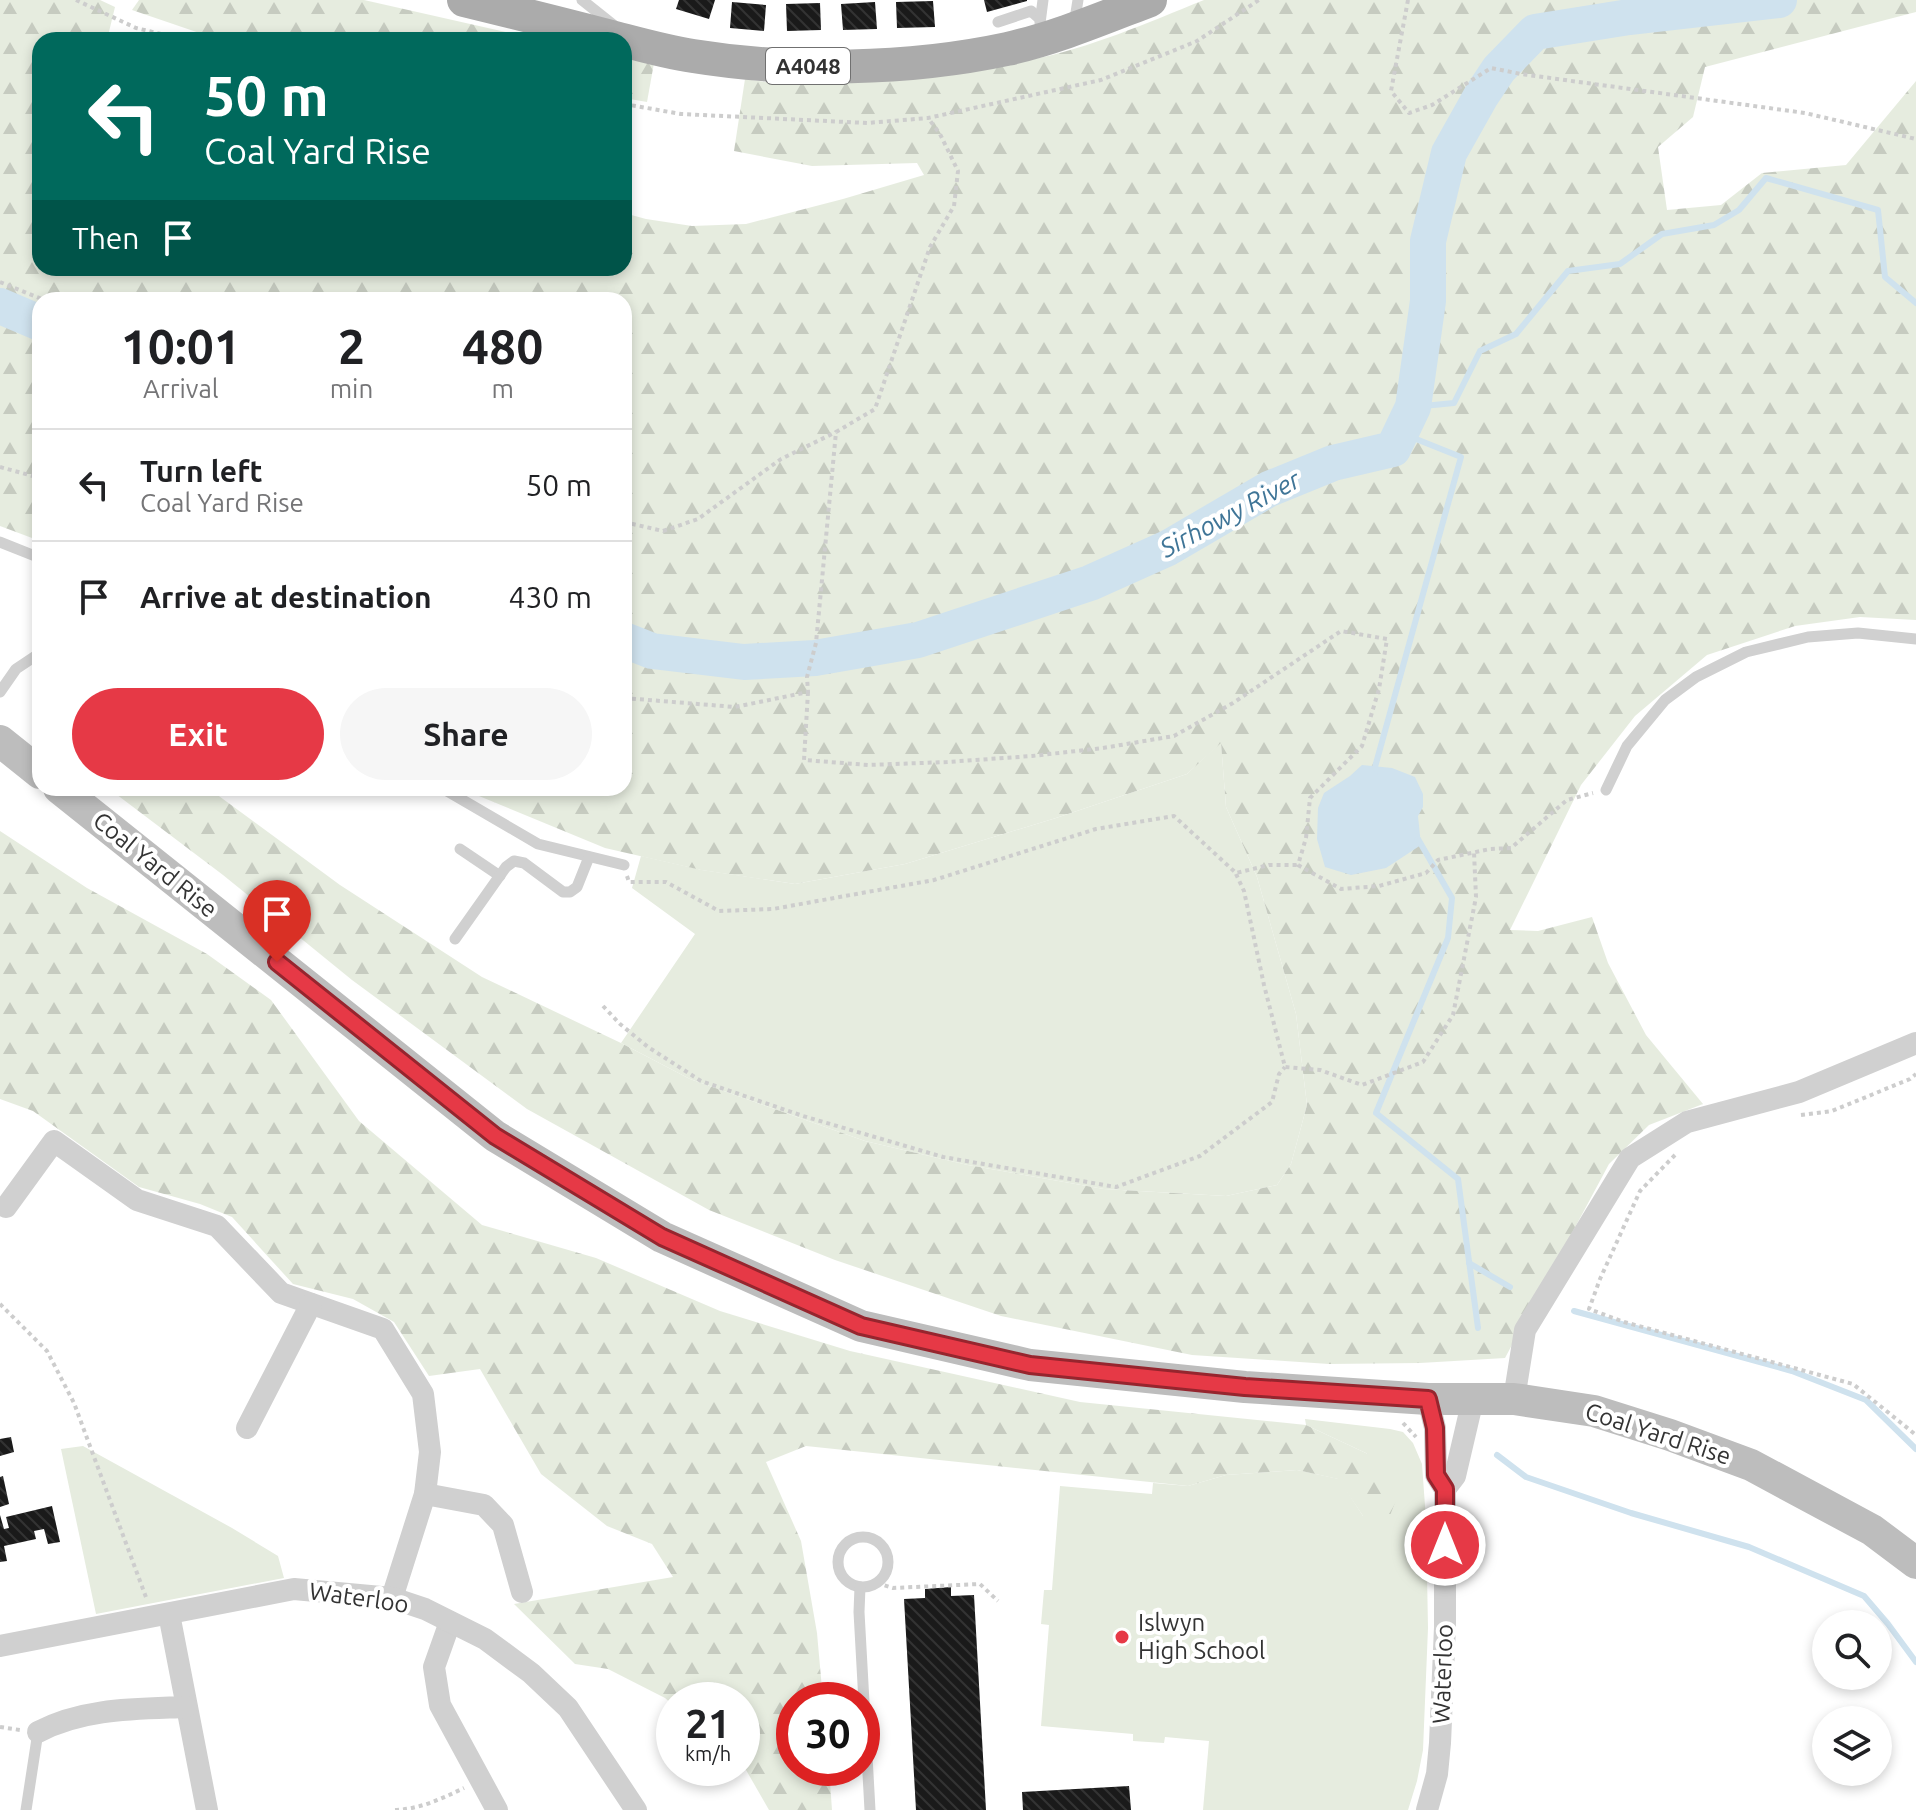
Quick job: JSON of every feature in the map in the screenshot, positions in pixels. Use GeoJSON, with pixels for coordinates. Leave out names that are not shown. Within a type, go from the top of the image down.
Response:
{"type":"FeatureCollection","features":[{"type":"Feature","properties":{"kind":"main road","name":"A4048"},"geometry":{"type":"LineString","coordinates":[[464,0],[592,32]]}},
{"type":"Feature","properties":{"kind":"main road","name":"A4048"},"geometry":{"type":"LineString","coordinates":[[632,42],[691,56],[747,64],[813,66],[905,63],[1009,48],[1059,21],[1150,0]]}},
{"type":"Feature","properties":{"kind":"main road"},"geometry":{"type":"LineString","coordinates":[[0,741],[32,767]]}},
{"type":"Feature","properties":{"kind":"main road","name":"Coal Yard Rise"},"geometry":{"type":"LineString","coordinates":[[69,796],[495,1136],[662,1237],[861,1326],[1030,1365],[1245,1387],[1428,1399],[1514,1399],[1594,1411],[1751,1465],[1872,1530],[1916,1563]]}},
{"type":"Feature","properties":{"kind":"street"},"geometry":{"type":"LineString","coordinates":[[1514,1399],[1525,1330],[1630,1158],[1687,1122],[1799,1092],[1916,1043]]}},
{"type":"Feature","properties":{"kind":"street"},"geometry":{"type":"LineString","coordinates":[[6,1207],[54,1141],[137,1200],[217,1226],[281,1293],[383,1329],[423,1394],[430,1452],[425,1494],[392,1598]]}},
{"type":"Feature","properties":{"kind":"street"},"geometry":{"type":"LineString","coordinates":[[247,1428],[311,1304]]}},
{"type":"Feature","properties":{"kind":"street","name":"Waterloo"},"geometry":{"type":"LineString","coordinates":[[1427,1810],[1437,1774],[1445,1627],[1445,1489],[1436,1475],[1435,1428],[1428,1399]]}},
{"type":"Feature","properties":{"kind":"street","name":"Waterloo"},"geometry":{"type":"LineString","coordinates":[[1445,1489],[1455,1476],[1473,1399]]}},
{"type":"Feature","properties":{"kind":"street"},"geometry":{"type":"LineString","coordinates":[[425,1494],[484,1505],[503,1525],[522,1592]]}},
{"type":"Feature","properties":{"kind":"street","name":"Waterloo"},"geometry":{"type":"LineString","coordinates":[[0,1646],[294,1589],[392,1598],[425,1609],[485,1639],[531,1673],[568,1708],[636,1810]]}},
{"type":"Feature","properties":{"kind":"street"},"geometry":{"type":"LineString","coordinates":[[161,1615],[186,1707],[207,1810]]}},
{"type":"Feature","properties":{"kind":"street"},"geometry":{"type":"LineString","coordinates":[[450,1622],[434,1667],[440,1705],[497,1810]]}},
{"type":"Feature","properties":{"kind":"street"},"geometry":{"type":"LineString","coordinates":[[38,1732],[56,1723],[114,1710],[186,1707]]}},
{"type":"Feature","properties":{"kind":"lane"},"geometry":{"type":"LineString","coordinates":[[582,0],[622,32]]}},
{"type":"Feature","properties":{"kind":"lane"},"geometry":{"type":"LineString","coordinates":[[1043,0],[1059,21]]}},
{"type":"Feature","properties":{"kind":"lane"},"geometry":{"type":"LineString","coordinates":[[998,22],[1031,11],[1059,21]]}},
{"type":"Feature","properties":{"kind":"lane"},"geometry":{"type":"LineString","coordinates":[[632,40],[636,43]]}},
{"type":"Feature","properties":{"kind":"lane"},"geometry":{"type":"LineString","coordinates":[[0,542],[32,555]]}},
{"type":"Feature","properties":{"kind":"lane"},"geometry":{"type":"LineString","coordinates":[[1606,790],[1627,746],[1665,700],[1696,677],[1746,652],[1808,637],[1858,633],[1916,639]]}},
{"type":"Feature","properties":{"kind":"lane"},"geometry":{"type":"LineString","coordinates":[[0,692],[16,669],[32,658]]}},
{"type":"Feature","properties":{"kind":"lane"},"geometry":{"type":"LineString","coordinates":[[456,796],[538,844],[624,865]]}},
{"type":"Feature","properties":{"kind":"lane"},"geometry":{"type":"LineString","coordinates":[[460,849],[500,876]]}},
{"type":"Feature","properties":{"kind":"lane"},"geometry":{"type":"LineString","coordinates":[[455,939],[506,867],[514,861],[524,863],[563,892],[570,892],[577,887],[589,857]]}},
{"type":"Feature","properties":{"kind":"lane"},"geometry":{"type":"LineString","coordinates":[[865,1537],[881,1544],[888,1560],[887,1569],[877,1583],[860,1587],[845,1580],[838,1564],[842,1547],[849,1541],[865,1537]]}},
{"type":"Feature","properties":{"kind":"lane"},"geometry":{"type":"LineString","coordinates":[[860,1587],[870,1810]]}},
{"type":"Feature","properties":{"kind":"lane"},"geometry":{"type":"LineString","coordinates":[[26,1810],[38,1732]]}},
{"type":"Feature","properties":{"kind":"path"},"geometry":{"type":"LineString","coordinates":[[76,0],[136,28],[153,32]]}},
{"type":"Feature","properties":{"kind":"path"},"geometry":{"type":"LineString","coordinates":[[632,105],[681,114],[867,123],[928,118],[1101,80],[1197,41],[1259,0]]}},
{"type":"Feature","properties":{"kind":"path"},"geometry":{"type":"LineString","coordinates":[[1408,0],[1391,91],[1409,113],[1432,105],[1491,68],[1805,113],[1916,139]]}},
{"type":"Feature","properties":{"kind":"path"},"geometry":{"type":"LineString","coordinates":[[632,524],[663,531],[698,519],[781,459],[875,409],[930,247],[954,206],[958,171],[940,134],[928,118]]}},
{"type":"Feature","properties":{"kind":"path"},"geometry":{"type":"LineString","coordinates":[[0,282],[32,295]]}},
{"type":"Feature","properties":{"kind":"path"},"geometry":{"type":"LineString","coordinates":[[836,432],[816,643],[807,677],[804,760],[868,765],[1032,756],[1174,736],[1233,703],[1341,631],[1387,639],[1379,689],[1362,746],[1310,798],[1306,838],[1298,865]]}},
{"type":"Feature","properties":{"kind":"path"},"geometry":{"type":"LineString","coordinates":[[0,467],[32,476]]}},
{"type":"Feature","properties":{"kind":"path"},"geometry":{"type":"LineString","coordinates":[[632,699],[735,707],[808,692]]}},
{"type":"Feature","properties":{"kind":"path"},"geometry":{"type":"LineString","coordinates":[[1236,873],[1269,865],[1298,865],[1341,889],[1379,886],[1426,873],[1438,860],[1490,849],[1511,848],[1567,800],[1606,790]]}},
{"type":"Feature","properties":{"kind":"path"},"geometry":{"type":"LineString","coordinates":[[624,865],[629,882],[666,882],[719,911],[773,909],[934,880],[1096,829],[1174,816],[1236,873],[1244,891],[1285,1067]]}},
{"type":"Feature","properties":{"kind":"path"},"geometry":{"type":"LineString","coordinates":[[1285,1067],[1320,1070],[1362,1085],[1423,1062],[1453,1015],[1476,897],[1474,852]]}},
{"type":"Feature","properties":{"kind":"path"},"geometry":{"type":"LineString","coordinates":[[603,1006],[648,1047],[701,1081],[803,1116],[943,1157],[1116,1187],[1200,1156],[1272,1102],[1279,1074],[1285,1067]]}},
{"type":"Feature","properties":{"kind":"path"},"geometry":{"type":"LineString","coordinates":[[1789,1116],[1832,1111],[1916,1074]]}},
{"type":"Feature","properties":{"kind":"path"},"geometry":{"type":"LineString","coordinates":[[1681,1149],[1640,1191],[1589,1309],[1624,1322],[1853,1384],[1916,1435]]}},
{"type":"Feature","properties":{"kind":"path"},"geometry":{"type":"LineString","coordinates":[[0,1304],[47,1351],[74,1403],[161,1615]]}},
{"type":"Feature","properties":{"kind":"path"},"geometry":{"type":"LineString","coordinates":[[1390,1421],[1404,1423],[1419,1442]]}},
{"type":"Feature","properties":{"kind":"path"},"geometry":{"type":"LineString","coordinates":[[877,1583],[893,1588],[980,1584],[998,1601]]}},
{"type":"Feature","properties":{"kind":"path"},"geometry":{"type":"LineString","coordinates":[[395,1810],[433,1803],[481,1780]]}},
{"type":"Feature","properties":{"kind":"green space"},"geometry":{"type":"Polygon","coordinates":[[[0,0],[100,0],[115,7],[109,32],[32,32],[32,276],[632,276],[632,215],[692,226],[746,224],[924,175],[917,163],[812,166],[734,151],[745,79],[766,82],[865,78],[997,66],[1074,49],[1204,0],[1916,0],[1916,12],[1705,67],[1693,117],[1658,147],[1667,210],[1721,205],[1762,173],[1846,165],[1916,81],[1916,620],[1860,617],[1795,626],[1707,655],[1635,716],[1581,785],[1510,930],[1538,931],[1592,917],[1608,963],[1646,1035],[1703,1104],[1649,1125],[1609,1164],[1505,1358],[1329,1364],[1192,1355],[1001,1316],[835,1260],[709,1210],[527,1109],[352,980],[223,875],[119,796],[219,796],[340,885],[482,977],[690,1079],[865,1141],[968,1165],[1104,1189],[1226,1196],[1277,1185],[1291,1164],[1307,1105],[1296,1014],[1257,877],[1226,807],[1221,743],[1187,774],[1056,818],[905,864],[795,884],[701,870],[605,848],[479,796],[632,796],[632,292],[32,292],[32,538],[0,526],[0,0]]]}},
{"type":"Feature","properties":{"kind":"green space"},"geometry":{"type":"Polygon","coordinates":[[[139,0],[364,0],[506,32],[196,32],[132,10],[139,0]]]}},
{"type":"Feature","properties":{"kind":"green space"},"geometry":{"type":"Polygon","coordinates":[[[632,60],[654,63],[647,102],[632,99],[632,60]]]}},
{"type":"Feature","properties":{"kind":"green space"},"geometry":{"type":"Polygon","coordinates":[[[1221,742],[1226,807],[1257,877],[1296,1014],[1307,1105],[1291,1164],[1277,1185],[1226,1196],[1104,1189],[968,1165],[865,1141],[690,1079],[621,1043],[695,934],[632,888],[641,856],[702,870],[795,884],[905,864],[1187,774],[1221,742]]]}},
{"type":"Feature","properties":{"kind":"green space"},"geometry":{"type":"Polygon","coordinates":[[[0,831],[87,888],[207,954],[271,1000],[359,1121],[482,1225],[596,1258],[720,1311],[850,1351],[1080,1402],[1306,1425],[1368,1454],[1398,1495],[1389,1518],[1363,1516],[1338,1479],[1297,1470],[1226,1475],[1188,1486],[806,1446],[766,1462],[801,1541],[817,1633],[821,1682],[776,1682],[776,1786],[830,1786],[832,1810],[769,1810],[755,1786],[760,1786],[760,1682],[656,1682],[656,1693],[608,1669],[575,1664],[514,1604],[673,1577],[652,1544],[607,1526],[541,1474],[480,1369],[429,1376],[394,1322],[353,1299],[293,1284],[232,1217],[200,1204],[139,1187],[33,1111],[0,1099],[0,831]]]}},
{"type":"Feature","properties":{"kind":"green space"},"geometry":{"type":"Polygon","coordinates":[[[1305,1419],[1403,1432],[1413,1443],[1422,1464],[1428,1628],[1423,1750],[1408,1810],[1203,1810],[1209,1741],[1165,1737],[1164,1743],[1133,1741],[1133,1734],[1041,1726],[1049,1625],[1041,1624],[1044,1590],[1052,1590],[1060,1486],[1152,1494],[1153,1483],[1188,1486],[1226,1475],[1297,1470],[1339,1479],[1363,1516],[1368,1454],[1306,1425],[1305,1419]]]}},
{"type":"Feature","properties":{"kind":"green space"},"geometry":{"type":"Polygon","coordinates":[[[83,1446],[278,1556],[284,1578],[96,1614],[61,1449],[83,1446]]]}},
{"type":"Feature","properties":{"kind":"water"},"geometry":{"type":"Polygon","coordinates":[[[1362,765],[1392,768],[1415,777],[1423,794],[1423,807],[1418,816],[1421,845],[1386,868],[1351,875],[1325,867],[1317,839],[1318,808],[1324,793],[1362,765]]]}},
{"type":"Feature","properties":{"kind":"building"},"geometry":{"type":"Polygon","coordinates":[[[679,0],[715,0],[709,19],[676,9],[679,0]]]}},
{"type":"Feature","properties":{"kind":"building"},"geometry":{"type":"Polygon","coordinates":[[[984,0],[1027,0],[1027,1],[987,12],[984,0]]]}},
{"type":"Feature","properties":{"kind":"building"},"geometry":{"type":"Polygon","coordinates":[[[933,1],[935,27],[897,28],[896,2],[933,1]]]}},
{"type":"Feature","properties":{"kind":"building"},"geometry":{"type":"Polygon","coordinates":[[[732,2],[766,5],[764,31],[730,28],[732,2]]]}},
{"type":"Feature","properties":{"kind":"building"},"geometry":{"type":"Polygon","coordinates":[[[875,2],[877,29],[843,30],[841,4],[875,2]]]}},
{"type":"Feature","properties":{"kind":"building"},"geometry":{"type":"Polygon","coordinates":[[[820,3],[821,30],[787,31],[786,4],[820,3]]]}},
{"type":"Feature","properties":{"kind":"building"},"geometry":{"type":"Polygon","coordinates":[[[11,1437],[14,1452],[0,1456],[0,1439],[11,1437]]]}},
{"type":"Feature","properties":{"kind":"building"},"geometry":{"type":"Polygon","coordinates":[[[3,1476],[9,1504],[0,1507],[0,1477],[3,1476]]]}},
{"type":"Feature","properties":{"kind":"building"},"geometry":{"type":"Polygon","coordinates":[[[52,1506],[60,1542],[48,1544],[44,1529],[34,1531],[36,1539],[4,1546],[7,1561],[0,1562],[0,1515],[4,1529],[9,1528],[6,1517],[52,1506]]]}},
{"type":"Feature","properties":{"kind":"building"},"geometry":{"type":"Polygon","coordinates":[[[951,1587],[951,1596],[974,1595],[986,1810],[916,1810],[904,1599],[925,1598],[925,1589],[951,1587]]]}},
{"type":"Feature","properties":{"kind":"building"},"geometry":{"type":"Polygon","coordinates":[[[1129,1786],[1131,1810],[1023,1810],[1022,1792],[1129,1786]]]}},
{"type":"Feature","properties":{"kind":"waterway","name":"Sirhowy River"},"geometry":{"type":"LineString","coordinates":[[632,643],[652,651],[744,662],[815,658],[918,640],[1090,583],[1168,548],[1269,489],[1333,463],[1393,449],[1413,407],[1428,301],[1428,241],[1449,153],[1499,69],[1535,32],[1629,17],[1779,0]]}},
{"type":"Feature","properties":{"kind":"waterway"},"geometry":{"type":"LineString","coordinates":[[1413,407],[1454,403],[1480,351],[1516,334],[1568,271],[1620,264],[1662,234],[1714,225],[1739,210],[1766,178],[1878,210],[1885,277],[1916,303]]}},
{"type":"Feature","properties":{"kind":"waterway","name":"Sirhowy River"},"geometry":{"type":"LineString","coordinates":[[0,306],[32,320]]}},
{"type":"Feature","properties":{"kind":"waterway"},"geometry":{"type":"LineString","coordinates":[[1377,771],[1375,767],[1461,457],[1401,433]]}},
{"type":"Feature","properties":{"kind":"waterway"},"geometry":{"type":"LineString","coordinates":[[1418,839],[1452,898],[1448,938],[1376,1113],[1458,1179],[1478,1328]]}},
{"type":"Feature","properties":{"kind":"waterway"},"geometry":{"type":"LineString","coordinates":[[1469,1263],[1510,1287]]}},
{"type":"Feature","properties":{"kind":"waterway"},"geometry":{"type":"LineString","coordinates":[[1574,1311],[1792,1371],[1866,1400],[1916,1449]]}},
{"type":"Feature","properties":{"kind":"waterway"},"geometry":{"type":"LineString","coordinates":[[1497,1455],[1526,1477],[1631,1513],[1749,1547],[1864,1596],[1916,1662]]}},
{"type":"Feature","properties":{"kind":"place","name":"Islwyn High School"},"geometry":{"type":"Point","coordinates":[1122,1637]}},
{"type":"Feature","properties":{"kind":"route"},"geometry":{"type":"LineString","coordinates":[[277,962],[495,1136],[662,1237],[861,1326],[1030,1365],[1245,1387],[1428,1399],[1435,1428],[1436,1475],[1445,1489],[1445,1545]]}}]}
